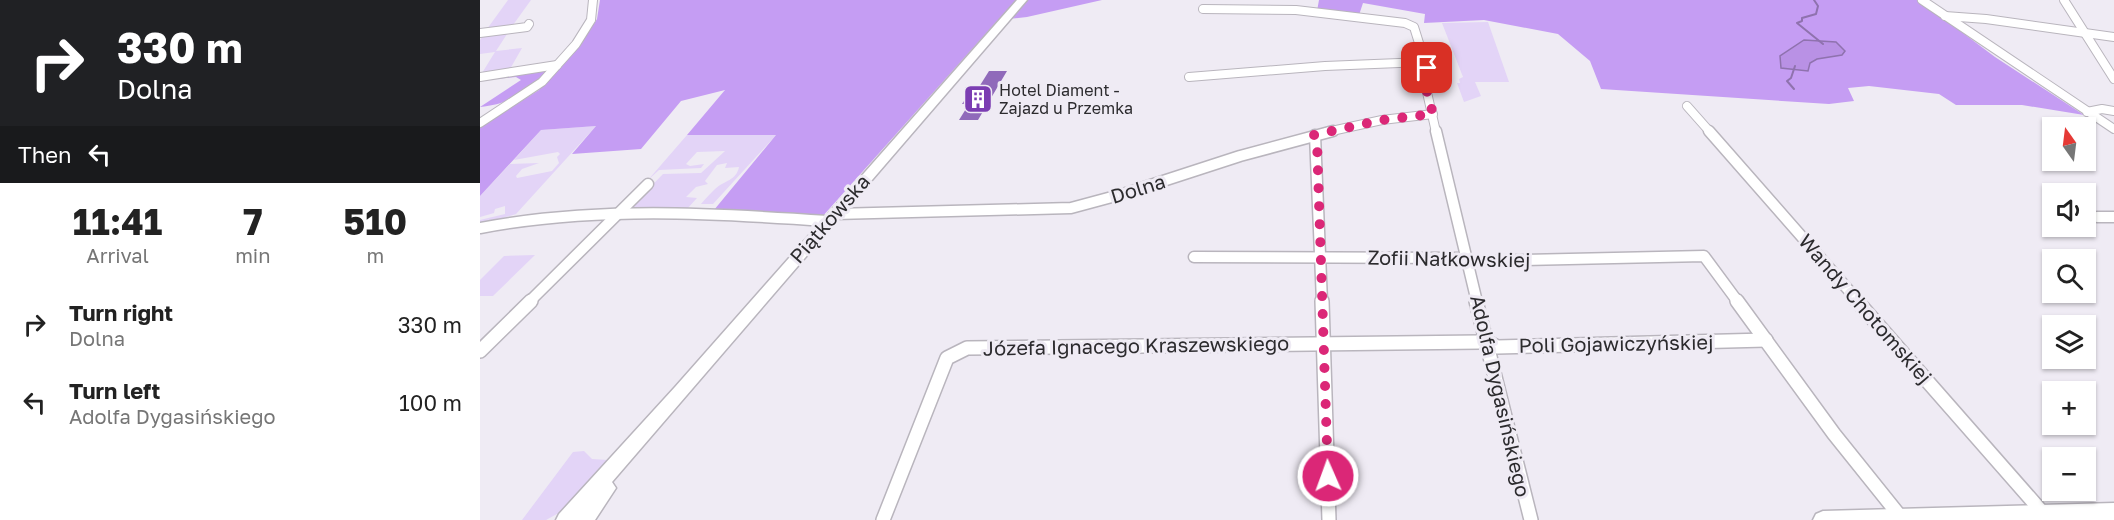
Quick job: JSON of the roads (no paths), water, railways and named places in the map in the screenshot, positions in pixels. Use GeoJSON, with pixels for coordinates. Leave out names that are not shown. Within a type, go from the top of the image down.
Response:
{"type":"FeatureCollection","features":[{"type":"Feature","properties":{"kind":"main road","name":"Piątkowska"},"geometry":{"type":"LineString","coordinates":[[566,520],[639,441],[831,217],[1022,0]]}},
{"type":"Feature","properties":{"kind":"main road","name":"Piątkowska"},"geometry":{"type":"LineString","coordinates":[[584,520],[639,441]]}},
{"type":"Feature","properties":{"kind":"main road"},"geometry":{"type":"LineString","coordinates":[[1823,520],[2114,512]]}},
{"type":"Feature","properties":{"kind":"street"},"geometry":{"type":"LineString","coordinates":[[480,123],[533,90],[557,65],[576,44],[591,20],[593,0]]}},
{"type":"Feature","properties":{"kind":"street"},"geometry":{"type":"LineString","coordinates":[[1922,0],[1942,16],[2114,129]]}},
{"type":"Feature","properties":{"kind":"street"},"geometry":{"type":"LineString","coordinates":[[2064,0],[2114,79]]}},
{"type":"Feature","properties":{"kind":"street","name":"Adolfa Dygasińskiego"},"geometry":{"type":"LineString","coordinates":[[1203,9],[1296,10],[1404,23],[1414,27],[1429,75],[1426,88],[1448,188],[1531,520]]}},
{"type":"Feature","properties":{"kind":"street"},"geometry":{"type":"LineString","coordinates":[[1942,16],[1986,19],[2114,37]]}},
{"type":"Feature","properties":{"kind":"street"},"geometry":{"type":"LineString","coordinates":[[480,33],[527,27],[529,24]]}},
{"type":"Feature","properties":{"kind":"street"},"geometry":{"type":"LineString","coordinates":[[1189,77],[1325,66],[1424,62]]}},
{"type":"Feature","properties":{"kind":"street"},"geometry":{"type":"LineString","coordinates":[[480,77],[557,65]]}},
{"type":"Feature","properties":{"kind":"street","name":"Wandy Chotomskiej"},"geometry":{"type":"LineString","coordinates":[[1687,106],[2043,513]]}},
{"type":"Feature","properties":{"kind":"street"},"geometry":{"type":"LineString","coordinates":[[2087,112],[2102,109],[2114,111]]}},
{"type":"Feature","properties":{"kind":"street","name":"Dolna"},"geometry":{"type":"LineString","coordinates":[[480,228],[573,213],[831,217],[1071,208],[1314,135],[1382,120],[1433,114]]}},
{"type":"Feature","properties":{"kind":"street"},"geometry":{"type":"LineString","coordinates":[[1314,135],[1317,141],[1329,520]]}},
{"type":"Feature","properties":{"kind":"street"},"geometry":{"type":"LineString","coordinates":[[480,351],[648,184]]}},
{"type":"Feature","properties":{"kind":"street"},"geometry":{"type":"LineString","coordinates":[[2097,217],[2114,217]]}},
{"type":"Feature","properties":{"kind":"street","name":"Zofii Nałkowskiej"},"geometry":{"type":"LineString","coordinates":[[1194,257],[1467,259],[1476,261],[1704,256],[1766,340]]}},
{"type":"Feature","properties":{"kind":"street"},"geometry":{"type":"LineString","coordinates":[[1766,340],[1834,434],[1901,519]]}},
{"type":"Feature","properties":{"kind":"street","name":"Poli Gojawiczyńskiej"},"geometry":{"type":"LineString","coordinates":[[1322,343],[1488,342],[1497,347],[1766,340]]}},
{"type":"Feature","properties":{"kind":"street","name":"Józefa Ignacego Kraszewskiego"},"geometry":{"type":"LineString","coordinates":[[883,520],[947,358],[967,348],[1322,343]]}},
{"type":"Feature","properties":{"kind":"waterway"},"geometry":{"type":"LineString","coordinates":[[1814,0],[1818,6],[1816,14],[1802,18],[1802,21],[1797,23],[1823,44]]}},
{"type":"Feature","properties":{"kind":"waterway"},"geometry":{"type":"LineString","coordinates":[[1794,89],[1787,81],[1791,78],[1795,66]]}},
{"type":"Feature","properties":{"kind":"place","name":"Hotel Diament - Zajazd u Przemka"},"geometry":{"type":"Point","coordinates":[978,99]}}]}
